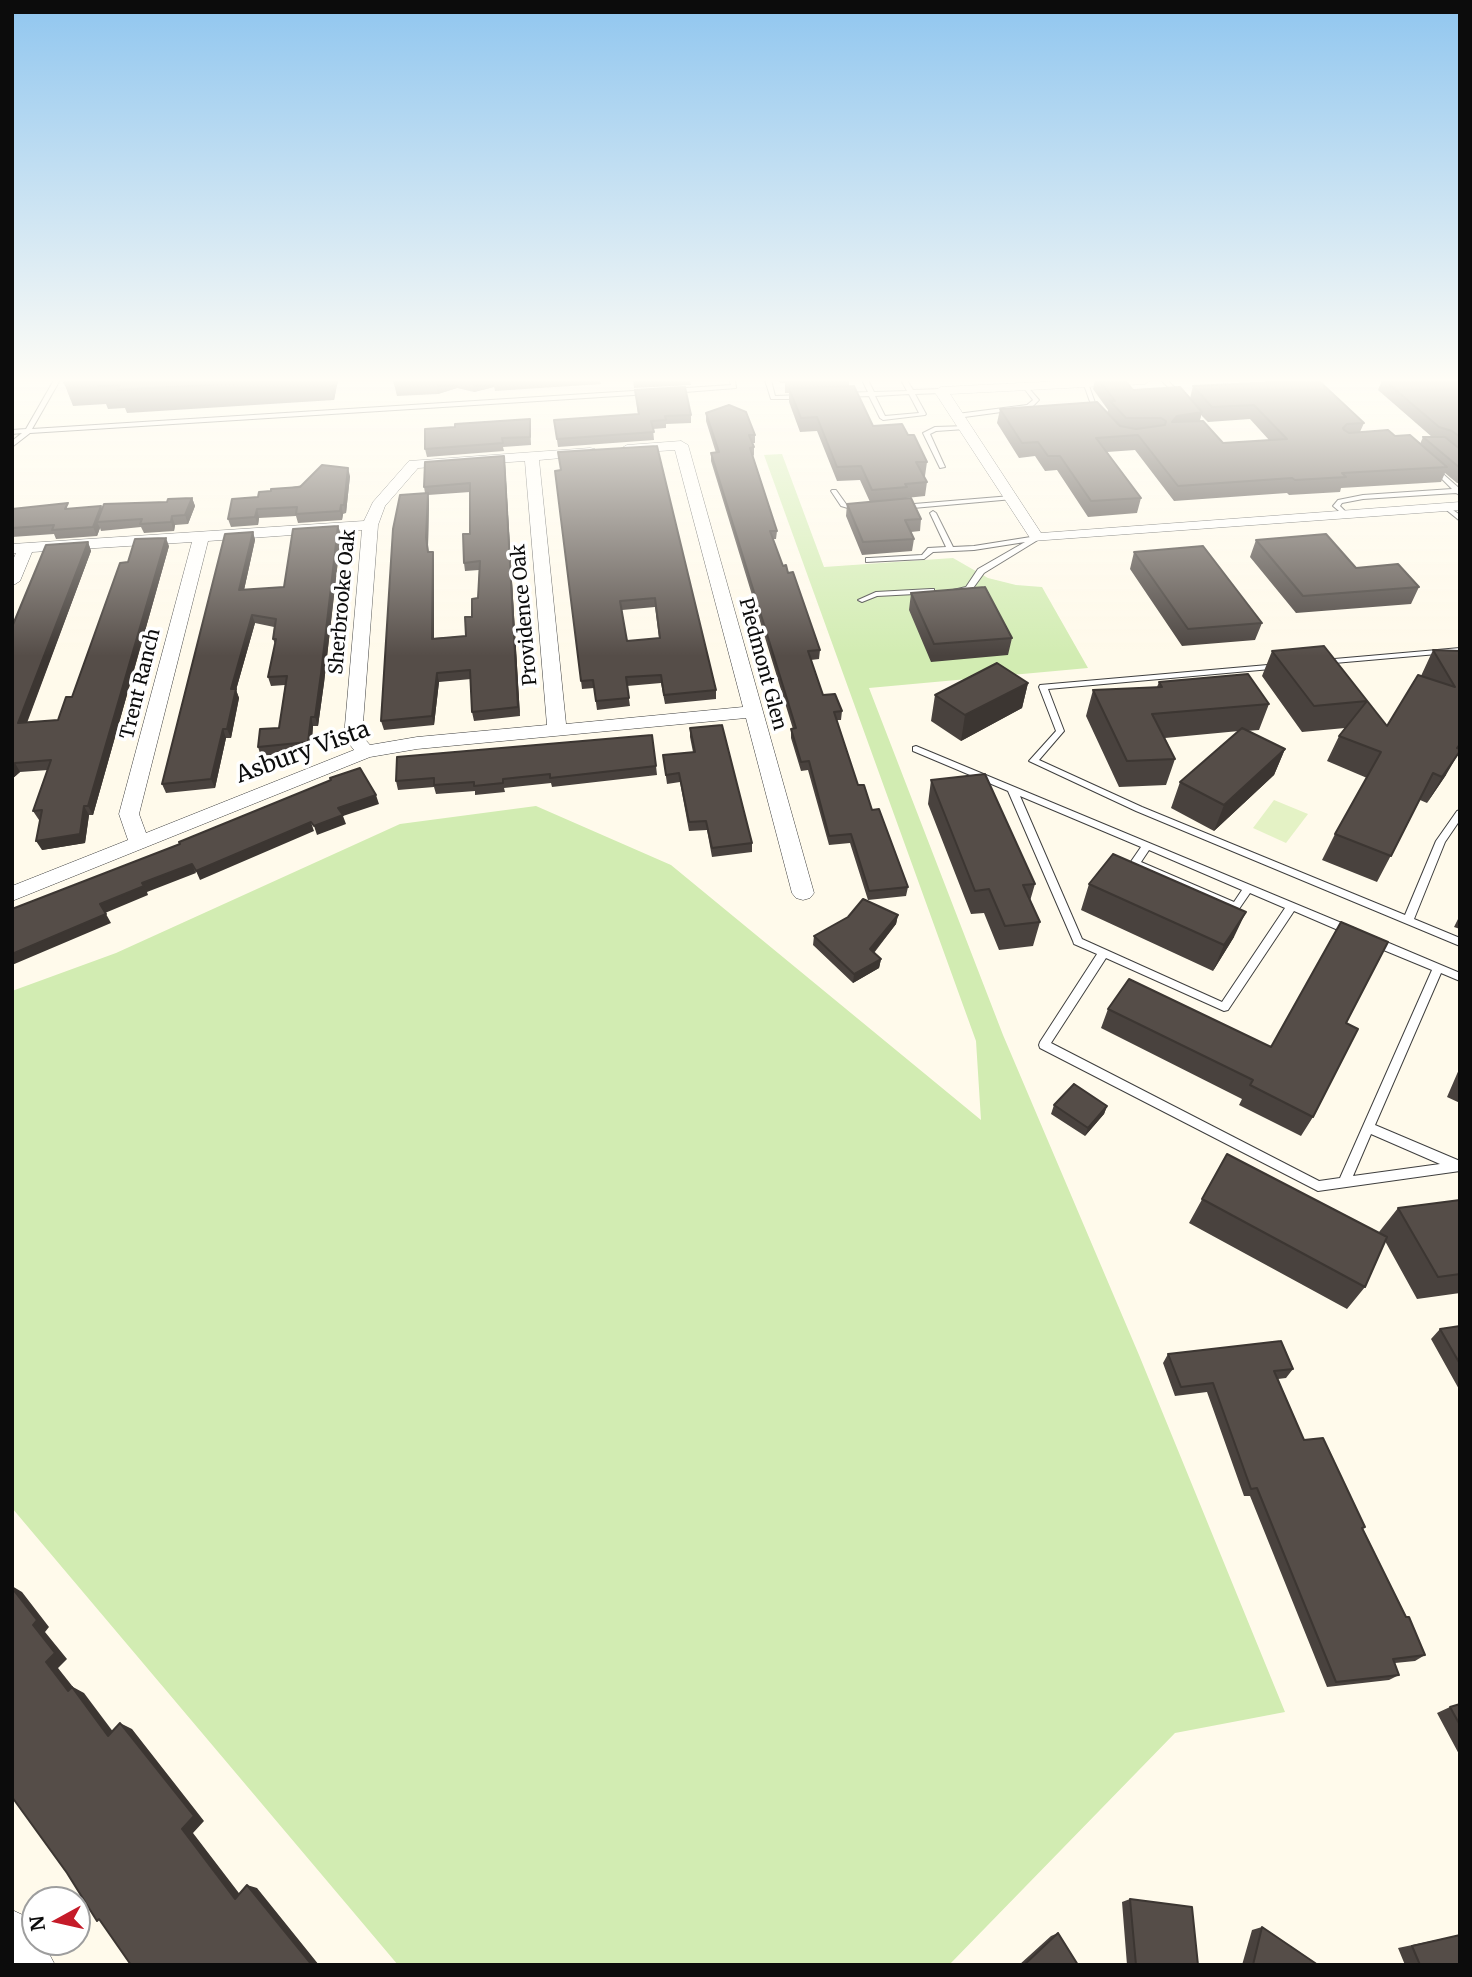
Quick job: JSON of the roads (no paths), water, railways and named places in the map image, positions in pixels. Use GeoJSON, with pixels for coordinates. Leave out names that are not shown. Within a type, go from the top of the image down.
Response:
{"type":"FeatureCollection","features":[{"type":"Feature","properties":{"kind":"street","name":"Sherbrooke Oak"},"geometry":{"type":"LineString","coordinates":[[366,752],[353,737],[370,525],[378,505],[407,472]]}},
{"type":"Feature","properties":{"kind":"street","name":"Providence Oak"},"geometry":{"type":"LineString","coordinates":[[533,472],[557,729]]}},
{"type":"Feature","properties":{"kind":"street","name":"Piedmont Glen"},"geometry":{"type":"LineString","coordinates":[[688,472],[803,893]]}},
{"type":"Feature","properties":{"kind":"street"},"geometry":{"type":"LineString","coordinates":[[994,472],[1037,538],[1345,514],[1457,497]]}},
{"type":"Feature","properties":{"kind":"street"},"geometry":{"type":"LineString","coordinates":[[12,581],[19,549],[370,525]]}},
{"type":"Feature","properties":{"kind":"street","name":"Trent Ranch"},"geometry":{"type":"LineString","coordinates":[[139,842],[129,814],[201,536]]}},
{"type":"Feature","properties":{"kind":"street","name":"Asbury Vista"},"geometry":{"type":"LineString","coordinates":[[12,894],[366,752],[417,743],[753,712]]}},
{"type":"Feature","properties":{"kind":"street"},"geometry":{"type":"LineString","coordinates":[[12,1929],[36,1965]]}},
{"type":"Feature","properties":{"kind":"lane"},"geometry":{"type":"LineString","coordinates":[[1436,472],[1457,497],[1460,520]]}},
{"type":"Feature","properties":{"kind":"lane"},"geometry":{"type":"LineString","coordinates":[[834,491],[843,505],[864,509]]}},
{"type":"Feature","properties":{"kind":"lane"},"geometry":{"type":"LineString","coordinates":[[888,508],[1011,498]]}},
{"type":"Feature","properties":{"kind":"lane"},"geometry":{"type":"LineString","coordinates":[[933,513],[951,549]]}},
{"type":"Feature","properties":{"kind":"lane"},"geometry":{"type":"LineString","coordinates":[[869,560],[924,557],[931,550],[1037,538]]}},
{"type":"Feature","properties":{"kind":"lane"},"geometry":{"type":"LineString","coordinates":[[862,600],[876,594],[968,589],[981,571],[1037,538]]}},
{"type":"Feature","properties":{"kind":"lane"},"geometry":{"type":"LineString","coordinates":[[1307,663],[1460,650]]}},
{"type":"Feature","properties":{"kind":"lane"},"geometry":{"type":"LineString","coordinates":[[1293,664],[1043,687],[1060,731],[1033,761],[1139,809],[1460,942]]}},
{"type":"Feature","properties":{"kind":"lane"},"geometry":{"type":"LineString","coordinates":[[916,749],[1460,977]]}},
{"type":"Feature","properties":{"kind":"lane"},"geometry":{"type":"LineString","coordinates":[[1012,789],[1078,941],[1224,1007],[1292,906]]}},
{"type":"Feature","properties":{"kind":"lane"},"geometry":{"type":"LineString","coordinates":[[1408,920],[1441,841],[1460,813]]}},
{"type":"Feature","properties":{"kind":"lane"},"geometry":{"type":"LineString","coordinates":[[1147,846],[1135,863],[1236,907],[1248,888]]}},
{"type":"Feature","properties":{"kind":"lane"},"geometry":{"type":"LineString","coordinates":[[1104,952],[1044,1045],[1318,1186],[1458,1166]]}},
{"type":"Feature","properties":{"kind":"lane"},"geometry":{"type":"LineString","coordinates":[[1344,1182],[1438,968]]}},
{"type":"Feature","properties":{"kind":"lane"},"geometry":{"type":"LineString","coordinates":[[1368,1127],[1458,1166]]}}]}
